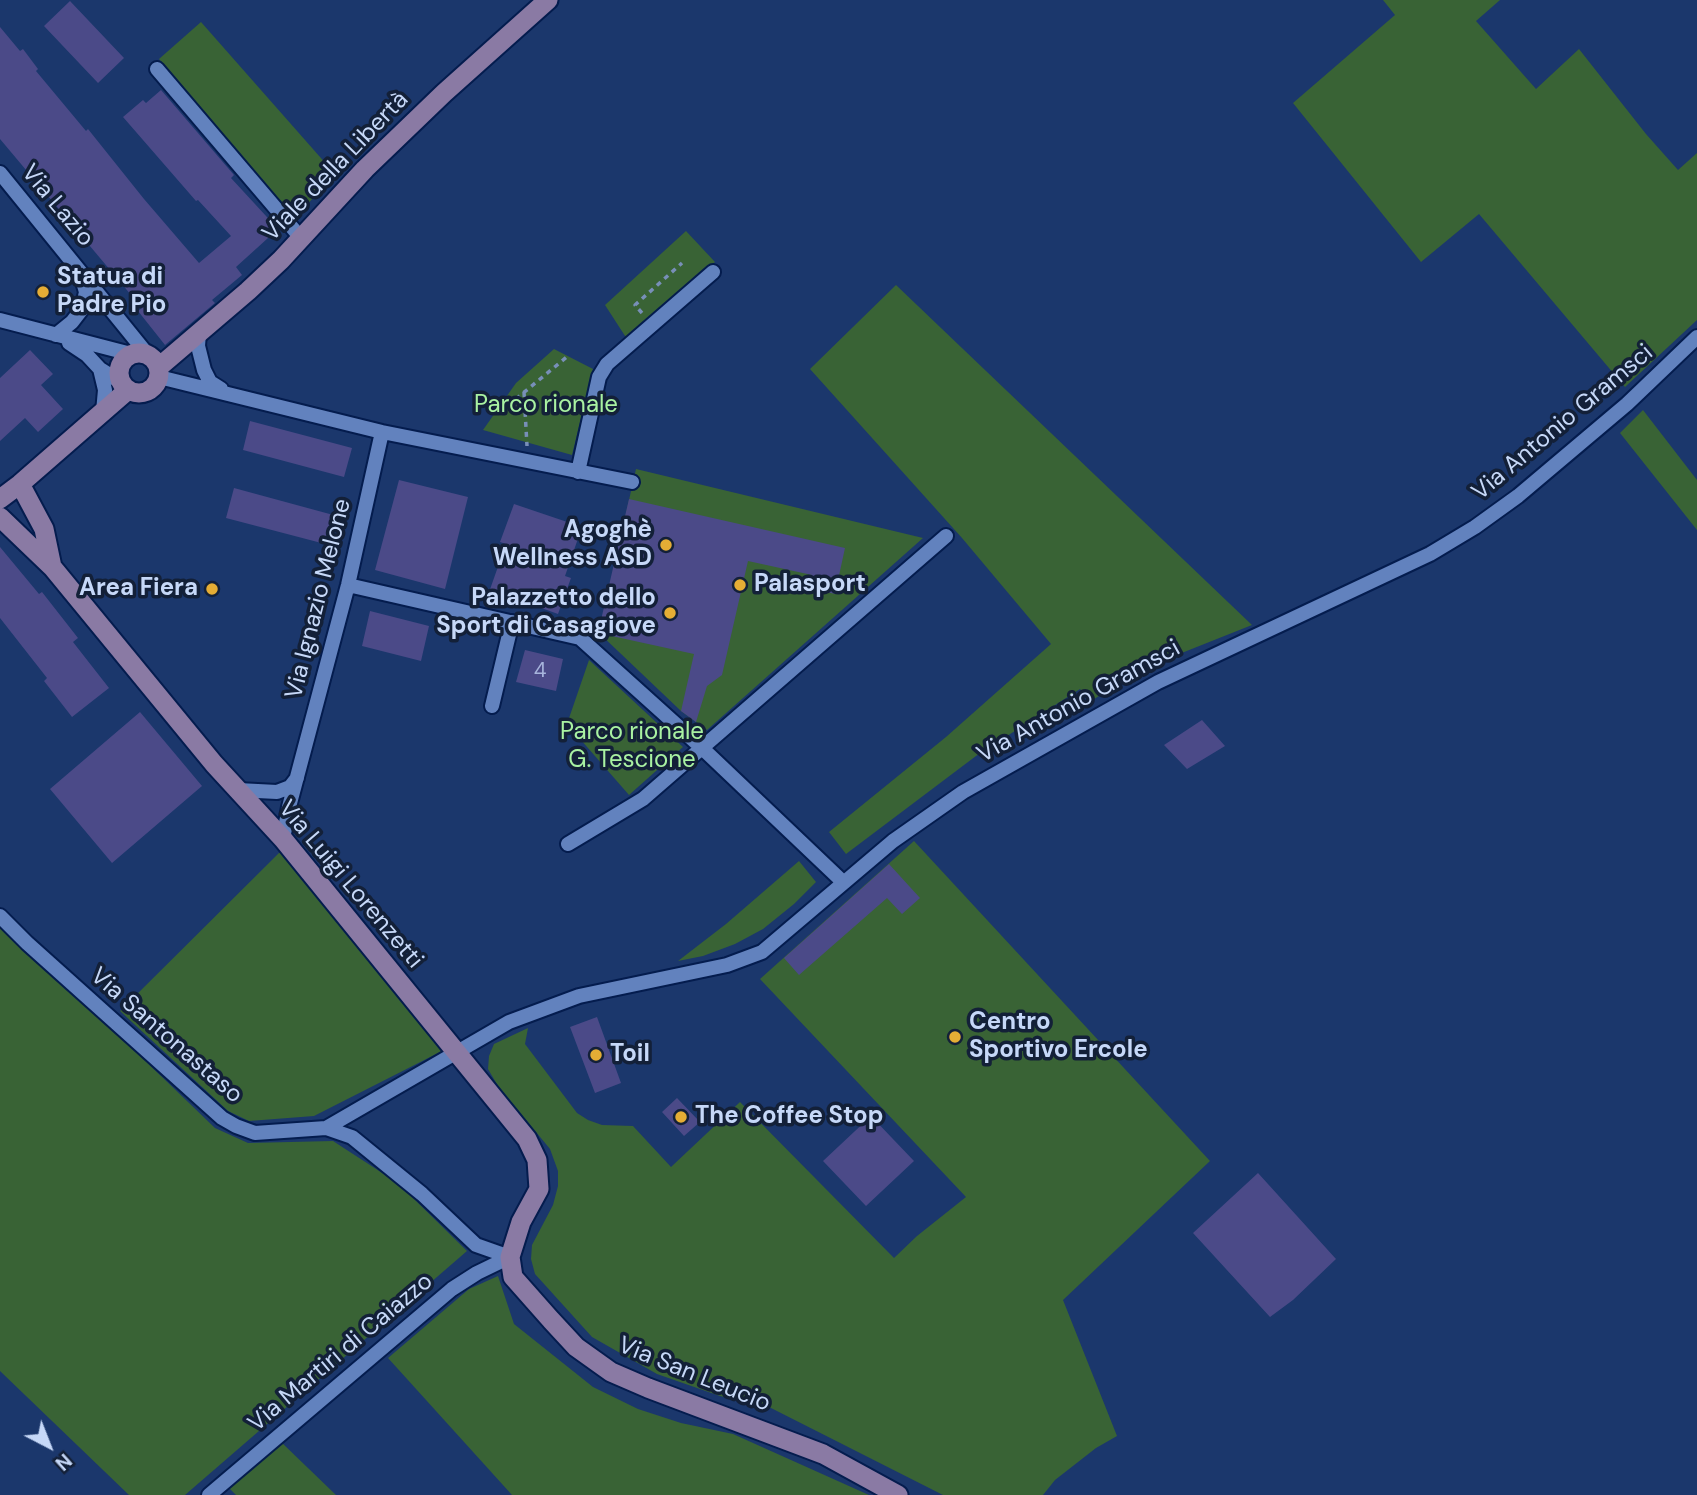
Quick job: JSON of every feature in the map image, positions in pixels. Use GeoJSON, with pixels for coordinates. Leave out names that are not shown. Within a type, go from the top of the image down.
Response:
{"type":"FeatureCollection","features":[{"type":"Feature","properties":{"kind":"street","name":"Viale della Libertà"},"geometry":{"type":"LineString","coordinates":[[0,499],[103,412],[125,386],[140,393],[157,383],[149,363],[199,333],[248,291],[365,169],[444,93],[548,0]]}},
{"type":"Feature","properties":{"kind":"street"},"geometry":{"type":"LineString","coordinates":[[157,69],[301,238]]}},
{"type":"Feature","properties":{"kind":"street","name":"Via Lazio"},"geometry":{"type":"LineString","coordinates":[[0,173],[78,267],[149,363]]}},
{"type":"Feature","properties":{"kind":"street","name":"Via Lazio"},"geometry":{"type":"LineString","coordinates":[[55,335],[72,322],[82,309],[86,292],[78,267]]}},
{"type":"Feature","properties":{"kind":"street"},"geometry":{"type":"LineString","coordinates":[[578,472],[599,377],[607,364],[713,272]]}},
{"type":"Feature","properties":{"kind":"street"},"geometry":{"type":"LineString","coordinates":[[0,320],[149,363],[228,394],[382,432],[632,482]]}},
{"type":"Feature","properties":{"kind":"street"},"geometry":{"type":"LineString","coordinates":[[199,333],[198,346],[204,370],[210,382],[228,394]]}},
{"type":"Feature","properties":{"kind":"street"},"geometry":{"type":"LineString","coordinates":[[55,335],[87,355],[100,369],[125,386]]}},
{"type":"Feature","properties":{"kind":"street","name":"Via Antonio Gramsci"},"geometry":{"type":"LineString","coordinates":[[457,1051],[509,1022],[579,996],[727,965],[762,952],[893,841],[963,792],[1158,682],[1430,554],[1475,527],[1518,496],[1627,404],[1697,337]]}},
{"type":"Feature","properties":{"kind":"street"},"geometry":{"type":"LineString","coordinates":[[125,386],[119,370],[121,363],[149,363]]}},
{"type":"Feature","properties":{"kind":"street"},"geometry":{"type":"LineString","coordinates":[[100,369],[105,390],[103,412]]}},
{"type":"Feature","properties":{"kind":"street","name":"Via Ignazio Melone"},"geometry":{"type":"LineString","coordinates":[[283,839],[348,586],[382,432]]}},
{"type":"Feature","properties":{"kind":"street"},"geometry":{"type":"LineString","coordinates":[[20,484],[44,529],[52,568]]}},
{"type":"Feature","properties":{"kind":"street","name":"Via Luigi Lorenzetti"},"geometry":{"type":"LineString","coordinates":[[0,517],[52,568],[136,671],[283,839],[527,1139],[537,1160],[539,1189],[521,1222],[510,1256]]}},
{"type":"Feature","properties":{"kind":"street"},"geometry":{"type":"LineString","coordinates":[[568,844],[643,799],[946,536]]}},
{"type":"Feature","properties":{"kind":"street"},"geometry":{"type":"LineString","coordinates":[[348,586],[580,638],[701,747],[843,882]]}},
{"type":"Feature","properties":{"kind":"street"},"geometry":{"type":"LineString","coordinates":[[492,706],[512,622]]}},
{"type":"Feature","properties":{"kind":"street"},"geometry":{"type":"LineString","coordinates":[[238,790],[277,792],[290,787],[298,776]]}},
{"type":"Feature","properties":{"kind":"street","name":"Via Santonastaso"},"geometry":{"type":"LineString","coordinates":[[0,916],[222,1118],[255,1133],[327,1129],[352,1137],[422,1194],[476,1245],[510,1256]]}},
{"type":"Feature","properties":{"kind":"street","name":"Via Santonastaso"},"geometry":{"type":"LineString","coordinates":[[327,1129],[457,1051]]}},
{"type":"Feature","properties":{"kind":"street","name":"Via Martiri di Caiazzo"},"geometry":{"type":"LineString","coordinates":[[209,1495],[452,1289],[510,1256]]}},
{"type":"Feature","properties":{"kind":"street","name":"Via San Leucio"},"geometry":{"type":"LineString","coordinates":[[510,1256],[513,1277],[576,1347],[611,1371],[648,1388],[822,1454],[898,1495]]}},
{"type":"Feature","properties":{"kind":"path"},"geometry":{"type":"LineString","coordinates":[[653,325],[635,305],[682,262]]}},
{"type":"Feature","properties":{"kind":"path"},"geometry":{"type":"LineString","coordinates":[[499,408],[505,408],[568,356]]}},
{"type":"Feature","properties":{"kind":"path"},"geometry":{"type":"LineString","coordinates":[[524,393],[528,462]]}},
{"type":"Feature","properties":{"kind":"green space"},"geometry":{"type":"Polygon","coordinates":[[[1383,0],[1500,0],[1476,21],[1536,89],[1579,49],[1678,170],[1697,153],[1697,320],[1625,387],[1479,214],[1421,262],[1293,103],[1395,15],[1383,0]]]}},
{"type":"Feature","properties":{"kind":"green space"},"geometry":{"type":"Polygon","coordinates":[[[201,22],[335,174],[294,219],[159,59],[201,22]]]}},
{"type":"Feature","properties":{"kind":"green space"},"geometry":{"type":"Polygon","coordinates":[[[686,231],[715,262],[627,339],[605,305],[686,231]]]}},
{"type":"Feature","properties":{"kind":"green space"},"geometry":{"type":"Polygon","coordinates":[[[896,285],[1252,625],[1144,668],[1091,701],[1080,689],[976,756],[846,854],[829,832],[946,737],[1051,644],[962,538],[810,369],[896,285]]]}},
{"type":"Feature","properties":{"kind":"green space","name":"Parco rionale"},"geometry":{"type":"Polygon","coordinates":[[[554,349],[593,369],[572,455],[483,430],[516,383],[554,349]]]}},
{"type":"Feature","properties":{"kind":"green space"},"geometry":{"type":"Polygon","coordinates":[[[1643,410],[1697,480],[1697,530],[1620,433],[1643,410]]]}},
{"type":"Feature","properties":{"kind":"green space","name":"Palasport"},"geometry":{"type":"Polygon","coordinates":[[[636,469],[923,538],[707,730],[681,711],[599,633],[636,469]]]}},
{"type":"Feature","properties":{"kind":"green space","name":"Parco rionale G. Tescione"},"geometry":{"type":"Polygon","coordinates":[[[589,660],[683,747],[629,795],[567,724],[589,660]]]}},
{"type":"Feature","properties":{"kind":"green space"},"geometry":{"type":"Polygon","coordinates":[[[914,841],[1210,1161],[1063,1300],[1117,1436],[1096,1448],[1055,1480],[1043,1495],[943,1495],[771,1408],[720,1396],[657,1374],[592,1337],[535,1274],[531,1259],[532,1245],[553,1205],[558,1186],[558,1171],[550,1149],[498,1086],[488,1069],[494,1044],[528,1028],[525,1044],[577,1113],[602,1125],[633,1126],[671,1167],[740,1102],[894,1258],[966,1197],[760,979],[914,841]]]}},
{"type":"Feature","properties":{"kind":"green space"},"geometry":{"type":"Polygon","coordinates":[[[281,851],[444,1050],[314,1116],[249,1121],[228,1111],[120,1011],[281,851]]]}},
{"type":"Feature","properties":{"kind":"green space"},"geometry":{"type":"Polygon","coordinates":[[[799,861],[816,882],[794,904],[763,929],[735,944],[703,956],[678,961],[726,924],[799,861]]]}},
{"type":"Feature","properties":{"kind":"green space"},"geometry":{"type":"Polygon","coordinates":[[[0,927],[107,1024],[215,1128],[248,1143],[333,1141],[390,1178],[467,1251],[185,1495],[129,1495],[0,1371],[0,927]]]}},
{"type":"Feature","properties":{"kind":"green space"},"geometry":{"type":"Polygon","coordinates":[[[498,1276],[514,1324],[593,1387],[638,1409],[681,1423],[733,1434],[869,1495],[512,1495],[388,1358],[469,1289],[498,1276]]]}},
{"type":"Feature","properties":{"kind":"green space"},"geometry":{"type":"Polygon","coordinates":[[[280,1441],[336,1495],[236,1495],[228,1487],[280,1441]]]}},
{"type":"Feature","properties":{"kind":"building"},"geometry":{"type":"Polygon","coordinates":[[[70,1],[124,58],[98,83],[44,26],[70,1]]]}},
{"type":"Feature","properties":{"kind":"building"},"geometry":{"type":"Polygon","coordinates":[[[0,27],[20,51],[23,49],[38,69],[36,71],[86,131],[88,129],[199,263],[231,236],[198,200],[196,201],[123,117],[143,100],[146,103],[161,90],[234,175],[231,178],[278,229],[236,267],[242,275],[212,300],[215,303],[165,345],[138,311],[142,308],[0,139],[0,27]]]}},
{"type":"Feature","properties":{"kind":"building"},"geometry":{"type":"Polygon","coordinates":[[[30,350],[53,374],[41,385],[63,409],[38,432],[25,418],[0,441],[0,378],[30,350]]]}},
{"type":"Feature","properties":{"kind":"building"},"geometry":{"type":"Polygon","coordinates":[[[250,421],[352,448],[344,477],[243,450],[250,421]]]}},
{"type":"Feature","properties":{"kind":"building"},"geometry":{"type":"Polygon","coordinates":[[[399,480],[468,497],[445,589],[375,570],[399,480]]]}},
{"type":"Feature","properties":{"kind":"building"},"geometry":{"type":"Polygon","coordinates":[[[234,488],[337,516],[329,545],[226,518],[234,488]]]}},
{"type":"Feature","properties":{"kind":"building","name":"Palazzetto dello Sport di Casagiove"},"geometry":{"type":"Polygon","coordinates":[[[629,499],[845,548],[835,594],[809,588],[812,575],[748,561],[722,675],[707,686],[696,722],[681,711],[694,654],[598,633],[629,499]]]}},
{"type":"Feature","properties":{"kind":"building"},"geometry":{"type":"Polygon","coordinates":[[[514,504],[582,527],[565,576],[571,578],[558,614],[519,600],[517,605],[488,595],[506,544],[500,542],[514,504]]]}},
{"type":"Feature","properties":{"kind":"building"},"geometry":{"type":"Polygon","coordinates":[[[0,547],[39,594],[42,592],[78,638],[73,642],[109,688],[72,717],[44,681],[47,678],[0,618],[0,547]]]}},
{"type":"Feature","properties":{"kind":"building"},"geometry":{"type":"Polygon","coordinates":[[[370,611],[429,626],[421,661],[362,646],[370,611]]]}},
{"type":"Feature","properties":{"kind":"building"},"geometry":{"type":"Polygon","coordinates":[[[525,650],[563,659],[556,691],[516,682],[525,650]]]}},
{"type":"Feature","properties":{"kind":"building"},"geometry":{"type":"Polygon","coordinates":[[[140,712],[202,786],[112,863],[50,789],[140,712]]]}},
{"type":"Feature","properties":{"kind":"building"},"geometry":{"type":"Polygon","coordinates":[[[1202,720],[1225,746],[1187,769],[1164,745],[1202,720]]]}},
{"type":"Feature","properties":{"kind":"building"},"geometry":{"type":"Polygon","coordinates":[[[889,864],[920,898],[902,914],[887,898],[799,975],[784,958],[889,864]]]}},
{"type":"Feature","properties":{"kind":"building","name":"Toil"},"geometry":{"type":"Polygon","coordinates":[[[597,1017],[621,1083],[595,1093],[570,1027],[597,1017]]]}},
{"type":"Feature","properties":{"kind":"building","name":"The Coffee Stop"},"geometry":{"type":"Polygon","coordinates":[[[677,1098],[700,1122],[684,1136],[662,1112],[677,1098]]]}},
{"type":"Feature","properties":{"kind":"building"},"geometry":{"type":"Polygon","coordinates":[[[871,1116],[914,1161],[866,1206],[823,1161],[871,1116]]]}},
{"type":"Feature","properties":{"kind":"building"},"geometry":{"type":"Polygon","coordinates":[[[1258,1173],[1336,1259],[1293,1300],[1270,1317],[1193,1233],[1258,1173]]]}},
{"type":"Feature","properties":{"kind":"place","name":"Statua di Padre Pio"},"geometry":{"type":"Point","coordinates":[43,292]}},
{"type":"Feature","properties":{"kind":"place","name":"Agoghè Wellness ASD"},"geometry":{"type":"Point","coordinates":[666,545]}},
{"type":"Feature","properties":{"kind":"place","name":"Palasport"},"geometry":{"type":"Point","coordinates":[740,585]}},
{"type":"Feature","properties":{"kind":"place","name":"Area Fiera"},"geometry":{"type":"Point","coordinates":[212,589]}},
{"type":"Feature","properties":{"kind":"place","name":"Palazzetto dello Sport di Casagiove"},"geometry":{"type":"Point","coordinates":[670,613]}},
{"type":"Feature","properties":{"kind":"place","name":"Centro Sportivo Ercole"},"geometry":{"type":"Point","coordinates":[955,1037]}},
{"type":"Feature","properties":{"kind":"place","name":"Toil"},"geometry":{"type":"Point","coordinates":[596,1055]}},
{"type":"Feature","properties":{"kind":"place","name":"The Coffee Stop"},"geometry":{"type":"Point","coordinates":[681,1117]}}]}
